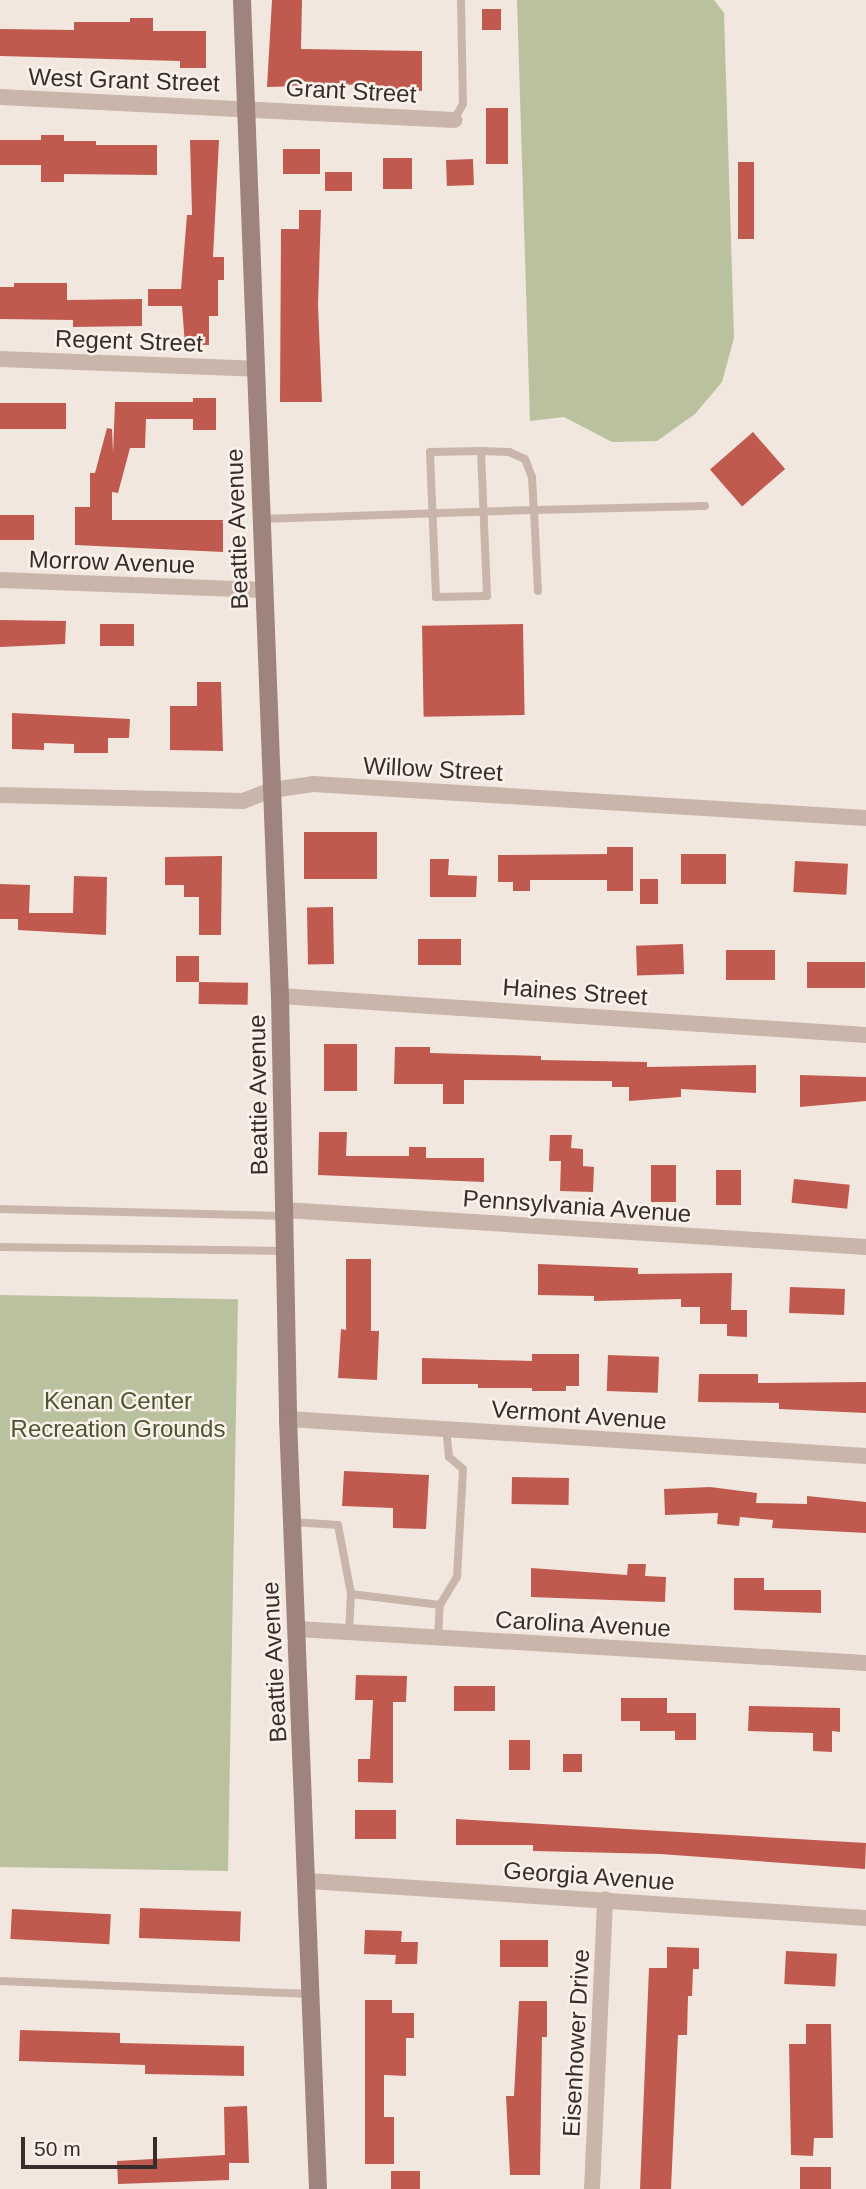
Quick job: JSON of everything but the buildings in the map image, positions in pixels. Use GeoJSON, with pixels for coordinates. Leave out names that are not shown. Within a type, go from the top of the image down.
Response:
{"type":"FeatureCollection","features":[{"type":"Feature","properties":{"kind":"street","name":"Beattie Avenue"},"geometry":{"type":"LineString","coordinates":[[242,0],[280,996],[288,1419],[309,1881],[318,2189]]}},
{"type":"Feature","properties":{"kind":"street","name":"West Grant Street"},"geometry":{"type":"LineString","coordinates":[[0,97],[247,108]]}},
{"type":"Feature","properties":{"kind":"street","name":"Grant Street"},"geometry":{"type":"LineString","coordinates":[[247,108],[454,120]]}},
{"type":"Feature","properties":{"kind":"street","name":"Regent Street"},"geometry":{"type":"LineString","coordinates":[[0,359],[256,369]]}},
{"type":"Feature","properties":{"kind":"street","name":"Morrow Avenue"},"geometry":{"type":"LineString","coordinates":[[0,580],[263,590]]}},
{"type":"Feature","properties":{"kind":"street","name":"Willow Street"},"geometry":{"type":"LineString","coordinates":[[0,795],[243,801],[272,790],[313,784],[866,818]]}},
{"type":"Feature","properties":{"kind":"street","name":"Haines Street"},"geometry":{"type":"LineString","coordinates":[[280,996],[866,1035]]}},
{"type":"Feature","properties":{"kind":"street","name":"Pennsylvania Avenue"},"geometry":{"type":"LineString","coordinates":[[285,1213],[866,1247]]}},
{"type":"Feature","properties":{"kind":"street","name":"Vermont Avenue"},"geometry":{"type":"LineString","coordinates":[[288,1419],[866,1456]]}},
{"type":"Feature","properties":{"kind":"street","name":"Carolina Avenue"},"geometry":{"type":"LineString","coordinates":[[297,1629],[866,1663]]}},
{"type":"Feature","properties":{"kind":"street","name":"Georgia Avenue"},"geometry":{"type":"LineString","coordinates":[[309,1881],[866,1918]]}},
{"type":"Feature","properties":{"kind":"street","name":"Eisenhower Drive"},"geometry":{"type":"LineString","coordinates":[[592,2189],[605,1899]]}},
{"type":"Feature","properties":{"kind":"lane"},"geometry":{"type":"LineString","coordinates":[[454,120],[463,104],[461,0]]}},
{"type":"Feature","properties":{"kind":"lane"},"geometry":{"type":"LineString","coordinates":[[481,451],[487,596],[436,597],[430,452],[481,451],[509,452],[525,459],[532,477],[538,592]]}},
{"type":"Feature","properties":{"kind":"lane"},"geometry":{"type":"LineString","coordinates":[[261,519],[705,506]]}},
{"type":"Feature","properties":{"kind":"lane"},"geometry":{"type":"LineString","coordinates":[[0,1209],[285,1213]]}},
{"type":"Feature","properties":{"kind":"lane"},"geometry":{"type":"LineString","coordinates":[[0,1247],[286,1251]]}},
{"type":"Feature","properties":{"kind":"lane"},"geometry":{"type":"LineString","coordinates":[[438,1638],[440,1605],[457,1577],[463,1469],[449,1457],[446,1429]]}},
{"type":"Feature","properties":{"kind":"lane"},"geometry":{"type":"LineString","coordinates":[[293,1522],[338,1525],[351,1594],[349,1632]]}},
{"type":"Feature","properties":{"kind":"lane"},"geometry":{"type":"LineString","coordinates":[[351,1594],[440,1605]]}},
{"type":"Feature","properties":{"kind":"lane"},"geometry":{"type":"LineString","coordinates":[[0,1982],[312,1994]]}},
{"type":"Feature","properties":{"kind":"green space"},"geometry":{"type":"Polygon","coordinates":[[[517,0],[714,0],[724,13],[734,338],[722,382],[695,414],[657,441],[612,442],[564,417],[530,421],[517,0]]]}},
{"type":"Feature","properties":{"kind":"green space","name":"Kenan Center Recreation Grounds"},"geometry":{"type":"Polygon","coordinates":[[[0,1295],[238,1299],[228,1871],[0,1867],[0,1295]]]}}]}
